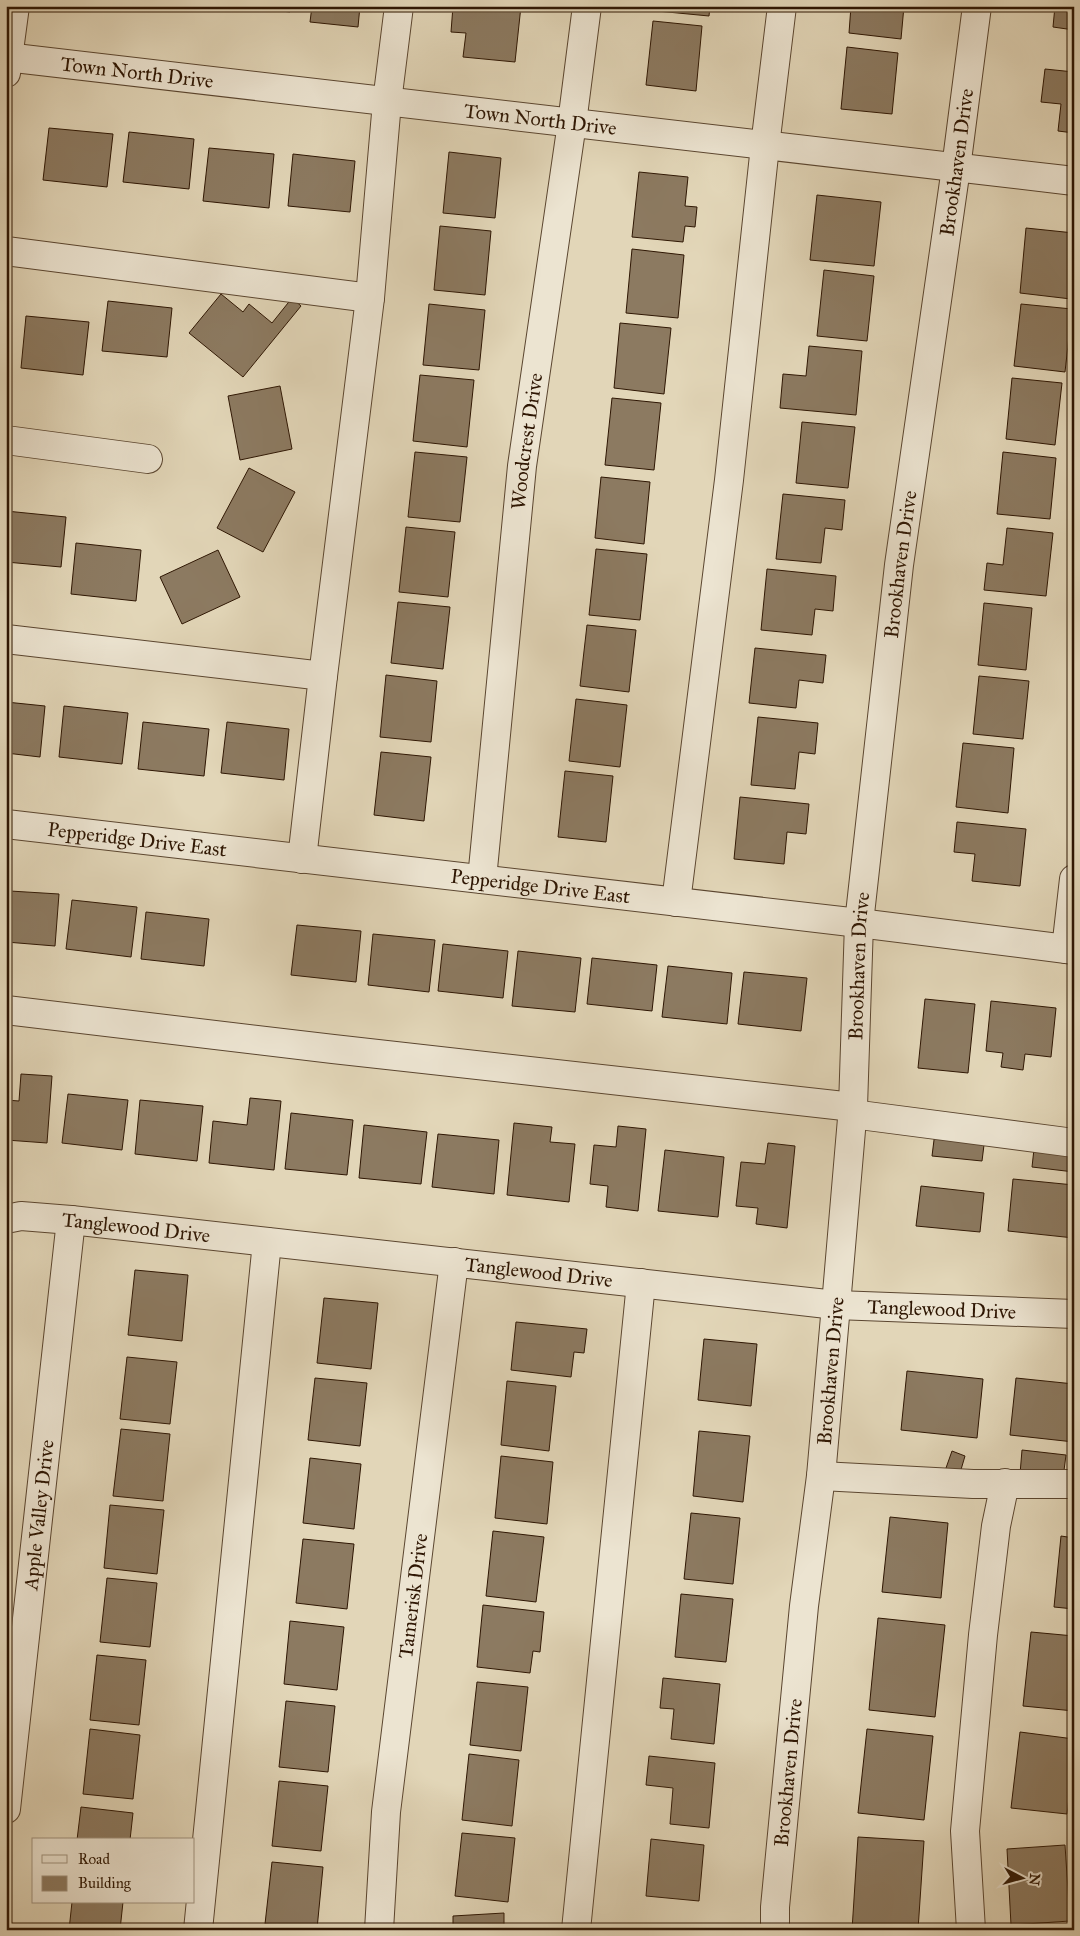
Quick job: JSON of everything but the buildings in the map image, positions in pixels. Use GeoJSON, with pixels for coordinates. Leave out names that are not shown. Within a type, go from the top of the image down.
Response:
{"type":"FeatureCollection","features":[{"type":"Feature","properties":{"kind":"street"},"geometry":{"type":"LineString","coordinates":[[7,62],[15,6]]}},
{"type":"Feature","properties":{"kind":"street"},"geometry":{"type":"LineString","coordinates":[[302,859],[370,298],[387,102],[399,6]]}},
{"type":"Feature","properties":{"kind":"street","name":"Woodcrest Drive"},"geometry":{"type":"LineString","coordinates":[[482,879],[522,466],[572,123],[587,6]]}},
{"type":"Feature","properties":{"kind":"street"},"geometry":{"type":"LineString","coordinates":[[676,902],[729,480],[782,6]]}},
{"type":"Feature","properties":{"kind":"street","name":"Brookhaven Drive"},"geometry":{"type":"LineString","coordinates":[[775,1930],[775,1907],[803,1615],[820,1476],[853,1111],[859,922],[899,565],[956,168],[977,6]]}},
{"type":"Feature","properties":{"kind":"street","name":"Town North Drive"},"geometry":{"type":"LineString","coordinates":[[7,62],[387,102],[1074,182]]}},
{"type":"Feature","properties":{"kind":"street"},"geometry":{"type":"LineString","coordinates":[[6,251],[370,298]]}},
{"type":"Feature","properties":{"kind":"street"},"geometry":{"type":"LineString","coordinates":[[6,440],[148,459]]}},
{"type":"Feature","properties":{"kind":"street"},"geometry":{"type":"LineString","coordinates":[[6,639],[323,676]]}},
{"type":"Feature","properties":{"kind":"street","name":"Pepperidge Drive East"},"geometry":{"type":"LineString","coordinates":[[6,824],[859,922],[1070,949]]}},
{"type":"Feature","properties":{"kind":"street"},"geometry":{"type":"LineString","coordinates":[[1070,949],[1074,880]]}},
{"type":"Feature","properties":{"kind":"street"},"geometry":{"type":"LineString","coordinates":[[6,1010],[853,1111],[1074,1142]]}},
{"type":"Feature","properties":{"kind":"street","name":"Tanglewood Drive"},"geometry":{"type":"LineString","coordinates":[[6,1219],[21,1216],[71,1220],[836,1304],[1074,1314]]}},
{"type":"Feature","properties":{"kind":"street","name":"Apple Valley Drive"},"geometry":{"type":"LineString","coordinates":[[6,1809],[71,1220]]}},
{"type":"Feature","properties":{"kind":"street"},"geometry":{"type":"LineString","coordinates":[[198,1930],[268,1242]]}},
{"type":"Feature","properties":{"kind":"street","name":"Tamerisk Drive"},"geometry":{"type":"LineString","coordinates":[[379,1930],[386,1812],[454,1262]]}},
{"type":"Feature","properties":{"kind":"street"},"geometry":{"type":"LineString","coordinates":[[576,1930],[641,1283]]}},
{"type":"Feature","properties":{"kind":"street"},"geometry":{"type":"LineString","coordinates":[[820,1476],[1074,1484]]}},
{"type":"Feature","properties":{"kind":"street"},"geometry":{"type":"LineString","coordinates":[[971,1930],[965,1830],[984,1626],[996,1526],[1005,1483]]}}]}
